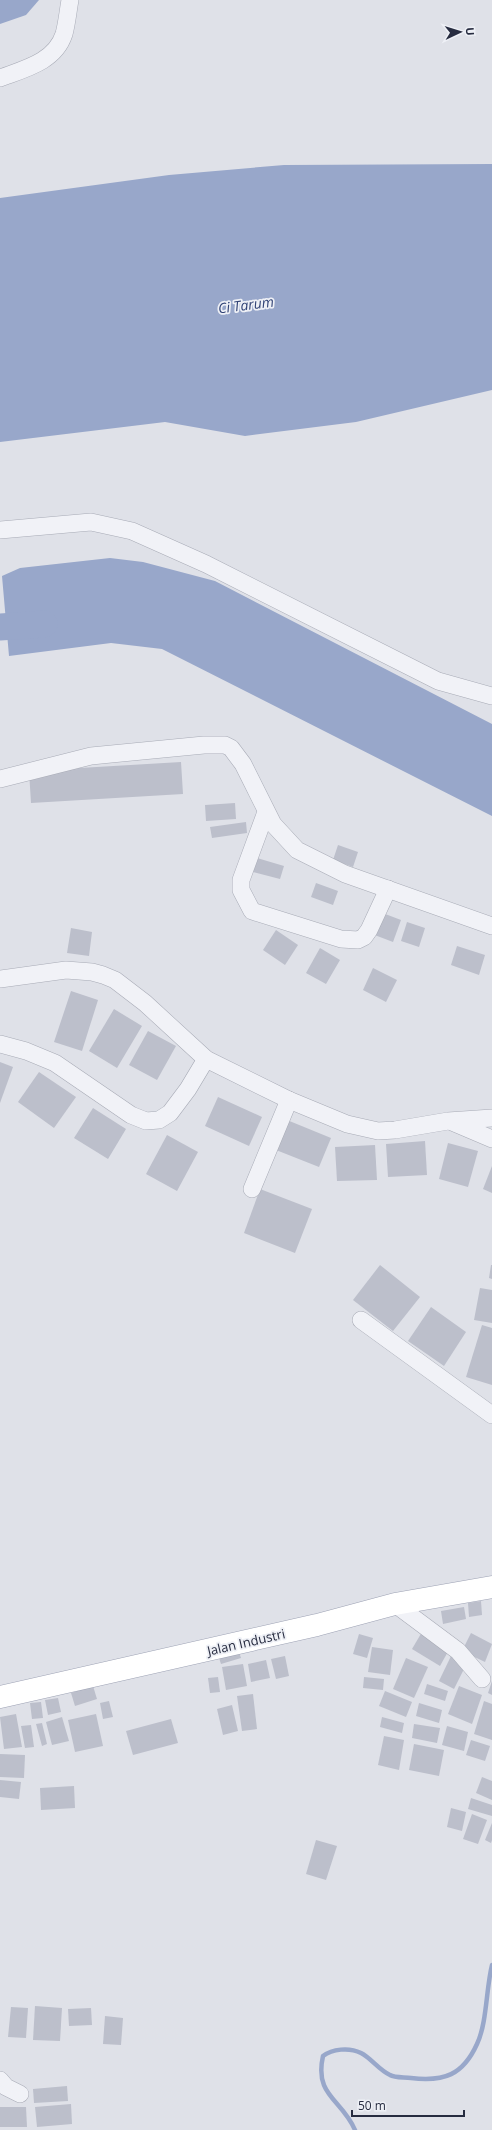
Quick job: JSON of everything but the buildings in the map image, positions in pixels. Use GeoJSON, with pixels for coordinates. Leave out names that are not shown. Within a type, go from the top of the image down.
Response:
{"type":"FeatureCollection","features":[{"type":"Feature","properties":{"kind":"main road","name":"Jalan Industri"},"geometry":{"type":"LineString","coordinates":[[0,1697],[182,1657],[395,1604],[492,1587]]}},
{"type":"Feature","properties":{"kind":"street"},"geometry":{"type":"LineString","coordinates":[[0,78],[40,62],[49,56],[64,34],[70,0]]}},
{"type":"Feature","properties":{"kind":"street"},"geometry":{"type":"LineString","coordinates":[[0,530],[91,522],[132,531],[206,564],[438,681],[492,696]]}},
{"type":"Feature","properties":{"kind":"street"},"geometry":{"type":"LineString","coordinates":[[0,779],[91,756],[218,744],[231,748],[243,764],[266,812],[281,835],[297,850],[345,874],[492,926]]}},
{"type":"Feature","properties":{"kind":"street"},"geometry":{"type":"LineString","coordinates":[[266,812],[241,880],[241,890],[252,911],[341,939],[358,940],[364,937],[369,930],[388,889]]}},
{"type":"Feature","properties":{"kind":"street"},"geometry":{"type":"LineString","coordinates":[[0,979],[66,970],[92,972],[115,980],[145,1003],[206,1059],[289,1100],[347,1124],[378,1131],[395,1130],[448,1121],[492,1118]]}},
{"type":"Feature","properties":{"kind":"street"},"geometry":{"type":"LineString","coordinates":[[0,1044],[26,1051],[55,1063],[131,1115],[146,1121],[159,1120],[170,1113],[188,1089],[206,1059]]}},
{"type":"Feature","properties":{"kind":"street"},"geometry":{"type":"LineString","coordinates":[[252,1189],[289,1100]]}},
{"type":"Feature","properties":{"kind":"street"},"geometry":{"type":"LineString","coordinates":[[448,1121],[492,1139]]}},
{"type":"Feature","properties":{"kind":"street"},"geometry":{"type":"LineString","coordinates":[[361,1320],[492,1414]]}},
{"type":"Feature","properties":{"kind":"street"},"geometry":{"type":"LineString","coordinates":[[395,1604],[458,1651],[482,1679]]}},
{"type":"Feature","properties":{"kind":"street"},"geometry":{"type":"LineString","coordinates":[[0,2080],[6,2087],[20,2094]]}},
{"type":"Feature","properties":{"kind":"water"},"geometry":{"type":"Polygon","coordinates":[[[0,0],[39,0],[26,15],[0,24],[0,0]]]}},
{"type":"Feature","properties":{"kind":"water","name":"Ci Tarum"},"geometry":{"type":"Polygon","coordinates":[[[492,164],[492,390],[356,422],[245,436],[165,422],[0,442],[0,198],[169,175],[284,165],[492,164]]]}},
{"type":"Feature","properties":{"kind":"water"},"geometry":{"type":"Polygon","coordinates":[[[110,558],[143,562],[215,581],[492,724],[492,816],[162,649],[111,643],[9,656],[2,576],[20,568],[110,558]]]}},
{"type":"Feature","properties":{"kind":"waterway"},"geometry":{"type":"LineString","coordinates":[[0,627],[44,624]]}},
{"type":"Feature","properties":{"kind":"waterway"},"geometry":{"type":"LineString","coordinates":[[355,2130],[350,2120],[326,2089],[322,2080],[321,2069],[323,2056],[336,2050],[346,2049],[356,2051],[365,2055],[386,2073],[397,2077],[433,2079],[451,2074],[465,2063],[477,2044],[485,2016],[492,1965]]}}]}
